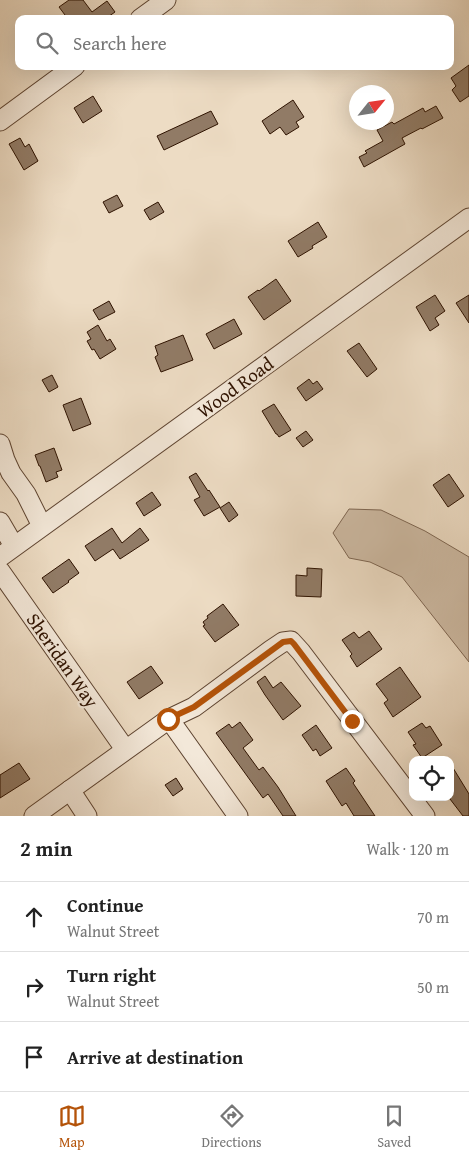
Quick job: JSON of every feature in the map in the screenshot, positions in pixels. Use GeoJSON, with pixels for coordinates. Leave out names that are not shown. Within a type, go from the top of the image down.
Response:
{"type":"FeatureCollection","features":[{"type":"Feature","properties":{"kind":"street"},"geometry":{"type":"LineString","coordinates":[[145,15],[166,0]]}},
{"type":"Feature","properties":{"kind":"street"},"geometry":{"type":"LineString","coordinates":[[0,121],[70,70]]}},
{"type":"Feature","properties":{"kind":"street","name":"Wood Road"},"geometry":{"type":"LineString","coordinates":[[7,552],[469,218]]}},
{"type":"Feature","properties":{"kind":"street"},"geometry":{"type":"LineString","coordinates":[[2,455],[14,479],[26,494],[42,526]]}},
{"type":"Feature","properties":{"kind":"street"},"geometry":{"type":"LineString","coordinates":[[0,522],[7,552]]}},
{"type":"Feature","properties":{"kind":"street","name":"Sheridan Way"},"geometry":{"type":"LineString","coordinates":[[0,571],[125,749]]}},
{"type":"Feature","properties":{"kind":"street"},"geometry":{"type":"LineString","coordinates":[[34,816],[168,719],[194,707],[271,650],[283,642],[291,641],[425,816]]}},
{"type":"Feature","properties":{"kind":"street"},"geometry":{"type":"LineString","coordinates":[[168,719],[238,816]]}},
{"type":"Feature","properties":{"kind":"street"},"geometry":{"type":"LineString","coordinates":[[70,790],[87,816]]}},
{"type":"Feature","properties":{"kind":"shaded area"},"geometry":{"type":"Polygon","coordinates":[[[349,509],[381,510],[425,531],[469,557],[469,662],[402,577],[370,562],[349,558],[333,533],[349,509]]]}},
{"type":"Feature","properties":{"kind":"building"},"geometry":{"type":"Polygon","coordinates":[[[69,0],[83,0],[92,12],[107,1],[115,12],[111,15],[65,15],[59,7],[69,0]]]}},
{"type":"Feature","properties":{"kind":"building"},"geometry":{"type":"Polygon","coordinates":[[[469,65],[469,96],[460,102],[452,90],[456,86],[451,78],[469,65]]]}},
{"type":"Feature","properties":{"kind":"building"},"geometry":{"type":"Polygon","coordinates":[[[93,96],[102,111],[83,123],[74,108],[93,96]]]}},
{"type":"Feature","properties":{"kind":"building"},"geometry":{"type":"Polygon","coordinates":[[[293,100],[304,117],[296,122],[299,127],[286,135],[280,127],[270,134],[262,121],[293,100]]]}},
{"type":"Feature","properties":{"kind":"building"},"geometry":{"type":"Polygon","coordinates":[[[436,106],[443,118],[402,138],[405,144],[364,167],[359,157],[367,153],[365,151],[383,141],[377,130],[394,130],[394,124],[423,108],[425,112],[436,106]]]}},
{"type":"Feature","properties":{"kind":"building"},"geometry":{"type":"Polygon","coordinates":[[[211,111],[218,124],[164,150],[157,136],[211,111]]]}},
{"type":"Feature","properties":{"kind":"building"},"geometry":{"type":"Polygon","coordinates":[[[20,138],[25,147],[29,144],[38,161],[24,170],[9,144],[20,138]]]}},
{"type":"Feature","properties":{"kind":"building"},"geometry":{"type":"Polygon","coordinates":[[[117,195],[123,206],[109,213],[103,202],[117,195]]]}},
{"type":"Feature","properties":{"kind":"building"},"geometry":{"type":"Polygon","coordinates":[[[158,202],[164,212],[150,220],[144,210],[158,202]]]}},
{"type":"Feature","properties":{"kind":"building"},"geometry":{"type":"Polygon","coordinates":[[[318,222],[327,237],[298,257],[288,241],[318,222]]]}},
{"type":"Feature","properties":{"kind":"building"},"geometry":{"type":"Polygon","coordinates":[[[276,279],[291,301],[264,320],[248,297],[276,279]]]}},
{"type":"Feature","properties":{"kind":"building"},"geometry":{"type":"Polygon","coordinates":[[[435,295],[445,311],[435,318],[439,325],[430,331],[416,307],[435,295]]]}},
{"type":"Feature","properties":{"kind":"building"},"geometry":{"type":"Polygon","coordinates":[[[469,295],[469,323],[456,303],[469,295]]]}},
{"type":"Feature","properties":{"kind":"building"},"geometry":{"type":"Polygon","coordinates":[[[109,301],[115,312],[99,320],[93,310],[109,301]]]}},
{"type":"Feature","properties":{"kind":"building"},"geometry":{"type":"Polygon","coordinates":[[[234,319],[242,334],[214,349],[206,334],[234,319]]]}},
{"type":"Feature","properties":{"kind":"building"},"geometry":{"type":"Polygon","coordinates":[[[98,325],[107,341],[110,339],[116,349],[100,359],[87,341],[91,339],[87,332],[98,325]]]}},
{"type":"Feature","properties":{"kind":"building"},"geometry":{"type":"Polygon","coordinates":[[[183,335],[193,360],[161,372],[155,357],[158,355],[155,346],[183,335]]]}},
{"type":"Feature","properties":{"kind":"building"},"geometry":{"type":"Polygon","coordinates":[[[359,343],[377,369],[367,377],[347,351],[359,343]]]}},
{"type":"Feature","properties":{"kind":"building"},"geometry":{"type":"Polygon","coordinates":[[[52,375],[58,387],[49,392],[42,380],[52,375]]]}},
{"type":"Feature","properties":{"kind":"building"},"geometry":{"type":"Polygon","coordinates":[[[309,379],[313,384],[317,381],[323,389],[306,401],[297,388],[309,379]]]}},
{"type":"Feature","properties":{"kind":"building"},"geometry":{"type":"Polygon","coordinates":[[[81,398],[91,424],[73,431],[63,405],[81,398]]]}},
{"type":"Feature","properties":{"kind":"building"},"geometry":{"type":"Polygon","coordinates":[[[274,404],[291,430],[279,437],[262,411],[274,404]]]}},
{"type":"Feature","properties":{"kind":"building"},"geometry":{"type":"Polygon","coordinates":[[[306,431],[313,440],[303,447],[296,438],[306,431]]]}},
{"type":"Feature","properties":{"kind":"building"},"geometry":{"type":"Polygon","coordinates":[[[54,448],[62,470],[56,472],[58,477],[46,482],[35,455],[54,448]]]}},
{"type":"Feature","properties":{"kind":"building"},"geometry":{"type":"Polygon","coordinates":[[[196,473],[220,507],[204,516],[194,500],[200,497],[189,477],[196,473]]]}},
{"type":"Feature","properties":{"kind":"building"},"geometry":{"type":"Polygon","coordinates":[[[449,474],[464,496],[448,507],[433,485],[449,474]]]}},
{"type":"Feature","properties":{"kind":"building"},"geometry":{"type":"Polygon","coordinates":[[[152,492],[161,505],[144,516],[136,503],[152,492]]]}},
{"type":"Feature","properties":{"kind":"building"},"geometry":{"type":"Polygon","coordinates":[[[229,502],[238,515],[229,522],[220,508],[229,502]]]}},
{"type":"Feature","properties":{"kind":"building"},"geometry":{"type":"Polygon","coordinates":[[[112,528],[122,543],[140,528],[149,540],[120,559],[113,549],[95,561],[85,546],[112,528]]]}},
{"type":"Feature","properties":{"kind":"building"},"geometry":{"type":"Polygon","coordinates":[[[69,559],[79,573],[53,593],[42,578],[69,559]]]}},
{"type":"Feature","properties":{"kind":"building"},"geometry":{"type":"Polygon","coordinates":[[[307,568],[322,569],[321,597],[296,596],[296,575],[307,576],[307,568]]]}},
{"type":"Feature","properties":{"kind":"building"},"geometry":{"type":"Polygon","coordinates":[[[223,604],[239,625],[215,642],[203,626],[205,625],[203,622],[208,618],[207,616],[223,604]]]}},
{"type":"Feature","properties":{"kind":"building"},"geometry":{"type":"Polygon","coordinates":[[[369,631],[382,649],[357,667],[350,656],[352,654],[342,640],[354,632],[359,638],[369,631]]]}},
{"type":"Feature","properties":{"kind":"building"},"geometry":{"type":"Polygon","coordinates":[[[151,666],[163,683],[139,699],[127,682],[151,666]]]}},
{"type":"Feature","properties":{"kind":"building"},"geometry":{"type":"Polygon","coordinates":[[[400,667],[421,697],[393,717],[384,703],[388,700],[376,684],[400,667]]]}},
{"type":"Feature","properties":{"kind":"building"},"geometry":{"type":"Polygon","coordinates":[[[265,676],[273,688],[281,682],[301,706],[283,720],[257,682],[265,676]]]}},
{"type":"Feature","properties":{"kind":"building"},"geometry":{"type":"Polygon","coordinates":[[[240,722],[253,740],[243,748],[259,770],[263,767],[296,816],[283,816],[268,794],[263,798],[216,733],[229,724],[232,728],[240,722]]]}},
{"type":"Feature","properties":{"kind":"building"},"geometry":{"type":"Polygon","coordinates":[[[422,723],[426,728],[430,726],[442,745],[425,756],[421,756],[413,745],[416,744],[408,732],[422,723]]]}},
{"type":"Feature","properties":{"kind":"building"},"geometry":{"type":"Polygon","coordinates":[[[316,725],[332,748],[320,756],[316,749],[313,751],[302,735],[316,725]]]}},
{"type":"Feature","properties":{"kind":"building"},"geometry":{"type":"Polygon","coordinates":[[[19,763],[30,779],[0,798],[0,775],[19,763]]]}},
{"type":"Feature","properties":{"kind":"building"},"geometry":{"type":"Polygon","coordinates":[[[346,768],[355,781],[353,783],[375,816],[354,816],[346,803],[342,806],[326,781],[346,768]]]}},
{"type":"Feature","properties":{"kind":"building"},"geometry":{"type":"Polygon","coordinates":[[[454,770],[469,794],[469,816],[463,816],[452,801],[454,801],[454,770]]]}},
{"type":"Feature","properties":{"kind":"building"},"geometry":{"type":"Polygon","coordinates":[[[176,778],[183,789],[173,796],[165,785],[176,778]]]}},
{"type":"Feature","properties":{"kind":"route"},"geometry":{"type":"LineString","coordinates":[[168,719],[194,707],[271,650],[283,642],[291,641],[352,721]]}}]}
